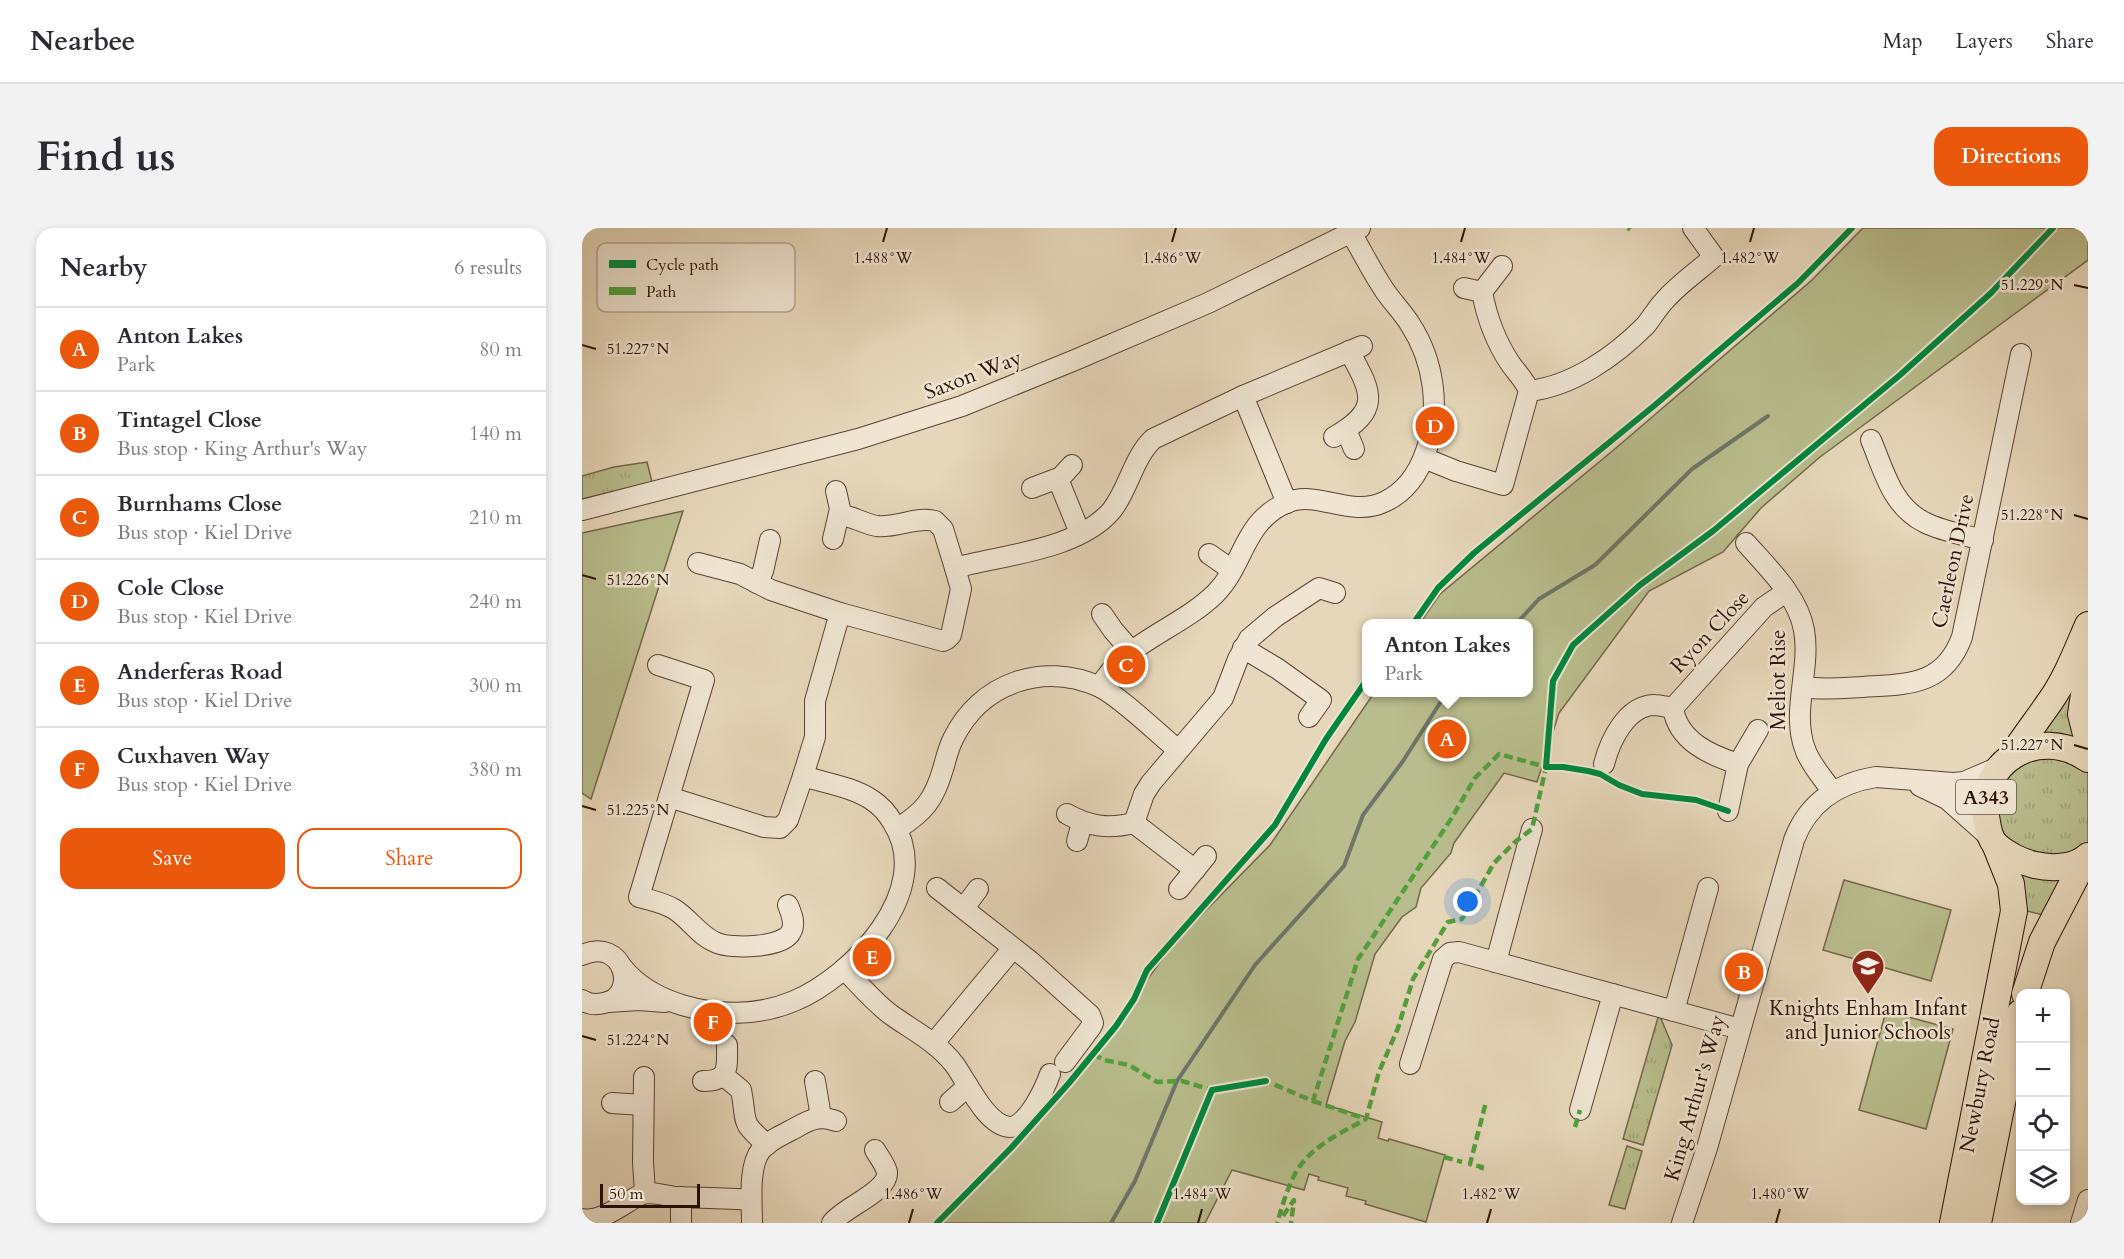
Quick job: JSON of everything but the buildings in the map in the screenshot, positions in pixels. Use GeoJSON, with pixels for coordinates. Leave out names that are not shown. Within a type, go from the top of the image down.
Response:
{"type":"FeatureCollection","features":[{"type":"Feature","properties":{"kind":"main road","name":"A343"},"geometry":{"type":"LineString","coordinates":[[2086,857],[2065,866],[2041,866],[2021,860],[1994,841],[1985,806],[1989,787],[2026,732],[2052,699],[2088,625]]}},
{"type":"Feature","properties":{"kind":"main road"},"geometry":{"type":"LineString","coordinates":[[2088,669],[2081,714],[2088,742]]}},
{"type":"Feature","properties":{"kind":"main road","name":"A343"},"geometry":{"type":"LineString","coordinates":[[2006,761],[2031,747],[2042,744],[2062,746],[2088,759]]}},
{"type":"Feature","properties":{"kind":"main road","name":"Newbury Road"},"geometry":{"type":"LineString","coordinates":[[1953,1223],[2014,911],[2011,884],[1994,841]]}},
{"type":"Feature","properties":{"kind":"main road","name":"A343"},"geometry":{"type":"LineString","coordinates":[[2026,989],[2042,942],[2086,857]]}},
{"type":"Feature","properties":{"kind":"main road","name":"Newbury Road"},"geometry":{"type":"LineString","coordinates":[[1978,1223],[2016,1033]]}},
{"type":"Feature","properties":{"kind":"street"},"geometry":{"type":"LineString","coordinates":[[1529,391],[1563,383],[1587,370],[1622,346],[1648,323],[1665,300],[1719,261],[1693,228]]}},
{"type":"Feature","properties":{"kind":"street"},"geometry":{"type":"LineString","coordinates":[[1100,687],[1103,680],[1131,651],[1208,600],[1224,583],[1253,529],[1260,521],[1287,503],[1311,500],[1348,507],[1372,506],[1403,490],[1417,471],[1424,458],[1434,417],[1433,388],[1428,363],[1413,330],[1382,287],[1355,230]]}},
{"type":"Feature","properties":{"kind":"street","name":"Saxon Way"},"geometry":{"type":"LineString","coordinates":[[582,510],[841,444],[962,406],[1198,307],[1355,230]]}},
{"type":"Feature","properties":{"kind":"street"},"geometry":{"type":"LineString","coordinates":[[1424,458],[1456,471],[1503,485],[1529,391],[1506,357],[1496,338],[1487,312],[1473,290],[1502,266]]}},
{"type":"Feature","properties":{"kind":"street"},"geometry":{"type":"LineString","coordinates":[[955,568],[1043,548],[1080,533],[1111,511],[1143,450],[1153,439],[1243,396],[1355,348],[1368,402],[1362,417],[1340,434],[1354,448]]}},
{"type":"Feature","properties":{"kind":"street","name":"Caerleon Drive"},"geometry":{"type":"LineString","coordinates":[[1803,687],[1822,689],[1910,683],[1929,677],[1952,658],[1962,637],[2021,354]]}},
{"type":"Feature","properties":{"kind":"street"},"geometry":{"type":"LineString","coordinates":[[1243,396],[1287,503]]}},
{"type":"Feature","properties":{"kind":"street"},"geometry":{"type":"LineString","coordinates":[[1871,440],[1890,487],[1905,508],[1926,523],[1983,540]]}},
{"type":"Feature","properties":{"kind":"street"},"geometry":{"type":"LineString","coordinates":[[1032,488],[1065,472],[1080,533]]}},
{"type":"Feature","properties":{"kind":"street"},"geometry":{"type":"LineString","coordinates":[[833,539],[840,515],[836,491]]}},
{"type":"Feature","properties":{"kind":"street"},"geometry":{"type":"LineString","coordinates":[[698,563],[740,574],[771,590],[840,613],[936,640],[947,639],[952,630],[961,589],[943,529],[935,521],[921,520],[876,526],[840,515]]}},
{"type":"Feature","properties":{"kind":"street"},"geometry":{"type":"LineString","coordinates":[[757,583],[763,571],[770,540]]}},
{"type":"Feature","properties":{"kind":"street","name":"Meliot Rise"},"geometry":{"type":"LineString","coordinates":[[1746,543],[1795,604],[1804,630],[1806,648],[1800,722],[1803,743],[1812,763],[1832,791]]}},
{"type":"Feature","properties":{"kind":"street"},"geometry":{"type":"LineString","coordinates":[[1209,554],[1232,570]]}},
{"type":"Feature","properties":{"kind":"street"},"geometry":{"type":"LineString","coordinates":[[1134,823],[1147,789],[1222,698],[1243,648],[1260,628],[1323,584]]}},
{"type":"Feature","properties":{"kind":"street","name":"Ryon Close"},"geometry":{"type":"LineString","coordinates":[[1673,708],[1764,607],[1786,592]]}},
{"type":"Feature","properties":{"kind":"street"},"geometry":{"type":"LineString","coordinates":[[669,797],[764,827],[780,828],[788,820],[815,736],[815,701],[840,613]]}},
{"type":"Feature","properties":{"kind":"street"},"geometry":{"type":"LineString","coordinates":[[1102,614],[1131,651]]}},
{"type":"Feature","properties":{"kind":"street"},"geometry":{"type":"LineString","coordinates":[[1243,648],[1278,669],[1321,700],[1309,717]]}},
{"type":"Feature","properties":{"kind":"street"},"geometry":{"type":"LineString","coordinates":[[657,666],[711,682],[669,797],[637,904],[675,910],[702,935],[727,946],[749,946],[773,942],[801,928],[788,905]]}},
{"type":"Feature","properties":{"kind":"street"},"geometry":{"type":"LineString","coordinates":[[897,829],[927,806],[957,731],[975,707],[1008,684],[1031,677],[1075,679],[1100,687],[1178,750]]}},
{"type":"Feature","properties":{"kind":"street"},"geometry":{"type":"LineString","coordinates":[[1604,764],[1612,739],[1632,715],[1641,708],[1654,705],[1673,708],[1685,735],[1693,743],[1720,759],[1738,764]]}},
{"type":"Feature","properties":{"kind":"street"},"geometry":{"type":"LineString","coordinates":[[1728,811],[1738,764],[1758,730]]}},
{"type":"Feature","properties":{"kind":"street","name":"King Arthur's Way"},"geometry":{"type":"LineString","coordinates":[[1682,1223],[1707,1148],[1797,833],[1807,814],[1832,791],[1876,777],[1943,783],[1964,782],[2006,761]]}},
{"type":"Feature","properties":{"kind":"street"},"geometry":{"type":"LineString","coordinates":[[582,955],[592,951],[609,953],[617,959],[635,982],[669,1001],[691,1008],[723,1013],[766,1010],[806,996],[832,979],[872,940],[887,920],[899,896],[904,877],[903,844],[888,815],[872,799],[803,776]]}},
{"type":"Feature","properties":{"kind":"street","name":"King Arthur's Way"},"geometry":{"type":"LineString","coordinates":[[1904,780],[1947,799],[1994,841]]}},
{"type":"Feature","properties":{"kind":"street"},"geometry":{"type":"LineString","coordinates":[[1075,826],[1108,828],[1134,823],[1201,863],[1179,889]]}},
{"type":"Feature","properties":{"kind":"street"},"geometry":{"type":"LineString","coordinates":[[1496,962],[1532,829]]}},
{"type":"Feature","properties":{"kind":"street"},"geometry":{"type":"LineString","coordinates":[[844,969],[885,1009],[934,1043],[955,1065],[968,1086],[998,1123],[1004,1126],[1015,1126],[1024,1119],[1058,1068],[1091,1027],[1092,1018],[1086,1010],[1013,948],[937,888]]}},
{"type":"Feature","properties":{"kind":"street"},"geometry":{"type":"LineString","coordinates":[[1674,1011],[1708,888]]}},
{"type":"Feature","properties":{"kind":"street"},"geometry":{"type":"LineString","coordinates":[[964,908],[978,889]]}},
{"type":"Feature","properties":{"kind":"street"},"geometry":{"type":"LineString","coordinates":[[934,1043],[1013,948]]}},
{"type":"Feature","properties":{"kind":"street"},"geometry":{"type":"LineString","coordinates":[[1410,1064],[1446,956],[1458,952],[1740,1029]]}},
{"type":"Feature","properties":{"kind":"street"},"geometry":{"type":"LineString","coordinates":[[608,1002],[616,998],[623,987],[622,966]]}},
{"type":"Feature","properties":{"kind":"street"},"geometry":{"type":"LineString","coordinates":[[1580,1110],[1613,994]]}},
{"type":"Feature","properties":{"kind":"street"},"geometry":{"type":"LineString","coordinates":[[584,1008],[608,1002],[631,1000],[669,1001]]}},
{"type":"Feature","properties":{"kind":"street"},"geometry":{"type":"LineString","coordinates":[[703,1081],[717,1080],[724,1076],[727,1045]]}},
{"type":"Feature","properties":{"kind":"street"},"geometry":{"type":"LineString","coordinates":[[724,1076],[741,1090],[745,1121],[753,1134],[766,1145]]}},
{"type":"Feature","properties":{"kind":"street"},"geometry":{"type":"LineString","coordinates":[[645,1077],[643,1181],[645,1193]]}},
{"type":"Feature","properties":{"kind":"street"},"geometry":{"type":"LineString","coordinates":[[752,1223],[751,1200],[756,1160],[766,1145],[811,1119],[829,1119],[815,1081]]}},
{"type":"Feature","properties":{"kind":"street"},"geometry":{"type":"LineString","coordinates":[[950,1102],[968,1086]]}},
{"type":"Feature","properties":{"kind":"street"},"geometry":{"type":"LineString","coordinates":[[612,1103],[644,1105]]}},
{"type":"Feature","properties":{"kind":"street"},"geometry":{"type":"LineString","coordinates":[[832,1223],[847,1209],[879,1189],[886,1180],[886,1168],[875,1150]]}},
{"type":"Feature","properties":{"kind":"street"},"geometry":{"type":"LineString","coordinates":[[582,1219],[590,1221],[597,1219],[618,1210],[645,1193],[751,1200]]}},
{"type":"Feature","properties":{"kind":"street"},"geometry":{"type":"LineString","coordinates":[[681,1197],[681,1223]]}},
{"type":"Feature","properties":{"kind":"street"},"geometry":{"type":"LineString","coordinates":[[2081,1223],[2088,1200]]}},
{"type":"Feature","properties":{"kind":"green space"},"geometry":{"type":"Polygon","coordinates":[[[1863,228],[2088,228],[2088,260],[1820,457],[1761,508],[1723,552],[1649,591],[1559,713],[1537,782],[1504,773],[1454,843],[1451,853],[1421,888],[1416,907],[1402,917],[1375,954],[1355,1022],[1345,1041],[1326,1105],[1382,1122],[1378,1138],[1445,1155],[1426,1222],[1365,1204],[1366,1201],[1346,1196],[1348,1188],[1318,1180],[1319,1177],[1309,1174],[1304,1190],[1232,1170],[1205,1223],[937,1223],[1093,1054],[1174,943],[1270,845],[1371,697],[1533,697],[1533,619],[1423,619],[1440,594],[1616,448],[1812,280],[1863,228]]]}},
{"type":"Feature","properties":{"kind":"green space"},"geometry":{"type":"Polygon","coordinates":[[[647,462],[652,482],[582,499],[582,476],[614,467],[647,462]]]}},
{"type":"Feature","properties":{"kind":"green space"},"geometry":{"type":"Polygon","coordinates":[[[683,511],[591,799],[582,793],[582,533],[683,511]]]}},
{"type":"Feature","properties":{"kind":"green space"},"geometry":{"type":"Polygon","coordinates":[[[2076,675],[2081,742],[2030,737],[2076,675]]]}},
{"type":"Feature","properties":{"kind":"green space"},"geometry":{"type":"Polygon","coordinates":[[[2038,754],[2085,767],[2088,770],[2088,845],[2048,862],[2004,840],[1994,812],[2005,774],[2038,754]]]}},
{"type":"Feature","properties":{"kind":"green space"},"geometry":{"type":"Polygon","coordinates":[[[2011,867],[2072,874],[2043,915],[2019,909],[2011,867]]]}},
{"type":"Feature","properties":{"kind":"green space"},"geometry":{"type":"Polygon","coordinates":[[[1844,880],[1951,910],[1931,981],[1823,950],[1844,880]]]}},
{"type":"Feature","properties":{"kind":"green space"},"geometry":{"type":"Polygon","coordinates":[[[1886,1011],[1953,1029],[1926,1129],[1859,1110],[1886,1011]]]}},
{"type":"Feature","properties":{"kind":"green space"},"geometry":{"type":"Polygon","coordinates":[[[1659,1014],[1672,1045],[1643,1145],[1623,1139],[1659,1014]]]}},
{"type":"Feature","properties":{"kind":"green space"},"geometry":{"type":"Polygon","coordinates":[[[1627,1146],[1642,1151],[1625,1209],[1609,1205],[1627,1146]]]}},
{"type":"Feature","properties":{"kind":"waterway"},"geometry":{"type":"LineString","coordinates":[[1521,619],[1539,599],[1595,565],[1692,469],[1768,416]]}},
{"type":"Feature","properties":{"kind":"waterway"},"geometry":{"type":"LineString","coordinates":[[1111,1223],[1135,1181],[1177,1081],[1255,965],[1344,866],[1363,815],[1403,761],[1445,697]]}},
{"type":"Feature","properties":{"kind":"marked path"},"geometry":{"type":"LineString","coordinates":[[1262,1082],[1266,1081],[1313,1101],[1358,959],[1451,819],[1475,778],[1499,754],[1546,767],[1532,829],[1494,863],[1462,919],[1448,922],[1413,979],[1398,1028],[1379,1072],[1366,1119],[1317,1148],[1301,1164],[1285,1198],[1277,1223]]}},
{"type":"Feature","properties":{"kind":"marked path"},"geometry":{"type":"LineString","coordinates":[[1093,1054],[1104,1060],[1129,1065],[1157,1082],[1182,1081],[1212,1090]]}},
{"type":"Feature","properties":{"kind":"marked path"},"geometry":{"type":"LineString","coordinates":[[1313,1101],[1366,1119]]}},
{"type":"Feature","properties":{"kind":"marked path"},"geometry":{"type":"LineString","coordinates":[[1481,1170],[1482,1167],[1470,1164],[1486,1102]]}},
{"type":"Feature","properties":{"kind":"marked path"},"geometry":{"type":"LineString","coordinates":[[1575,1127],[1580,1110]]}},
{"type":"Feature","properties":{"kind":"marked path"},"geometry":{"type":"LineString","coordinates":[[1444,1157],[1462,1162]]}},
{"type":"Feature","properties":{"kind":"marked path"},"geometry":{"type":"LineString","coordinates":[[1283,1216],[1294,1200],[1291,1223]]}},
{"type":"Feature","properties":{"kind":"cycle path"},"geometry":{"type":"LineString","coordinates":[[1416,619],[1438,588],[1474,553],[1655,405],[1798,283],[1852,228]]}},
{"type":"Feature","properties":{"kind":"cycle path"},"geometry":{"type":"LineString","coordinates":[[1728,811],[1696,800],[1642,794],[1600,774],[1588,771],[1546,767],[1553,681],[1573,645],[1640,585],[1713,531],[1900,375],[1991,293],[2053,228]]}},
{"type":"Feature","properties":{"kind":"cycle path"},"geometry":{"type":"LineString","coordinates":[[937,1223],[1011,1148],[1116,1026],[1134,999],[1147,970],[1275,825],[1326,739],[1362,687]]}},
{"type":"Feature","properties":{"kind":"cycle path"},"geometry":{"type":"LineString","coordinates":[[1157,1223],[1212,1090],[1266,1081]]}},
{"type":"Feature","properties":{"kind":"place","name":"Cole Close"},"geometry":{"type":"Point","coordinates":[1435,426]}},
{"type":"Feature","properties":{"kind":"place","name":"Burnhams Close"},"geometry":{"type":"Point","coordinates":[1126,665]}},
{"type":"Feature","properties":{"kind":"place","name":"Anton Lakes"},"geometry":{"type":"Point","coordinates":[1447,739]}},
{"type":"Feature","properties":{"kind":"place","name":"Anderferas Road"},"geometry":{"type":"Point","coordinates":[872,957]}},
{"type":"Feature","properties":{"kind":"place","name":"Tintagel Close"},"geometry":{"type":"Point","coordinates":[1744,972]}},
{"type":"Feature","properties":{"kind":"place","name":"Knights Enham Infant and Junior Schools"},"geometry":{"type":"Point","coordinates":[1868,995]}},
{"type":"Feature","properties":{"kind":"place","name":"Cuxhaven Way"},"geometry":{"type":"Point","coordinates":[713,1022]}}]}
